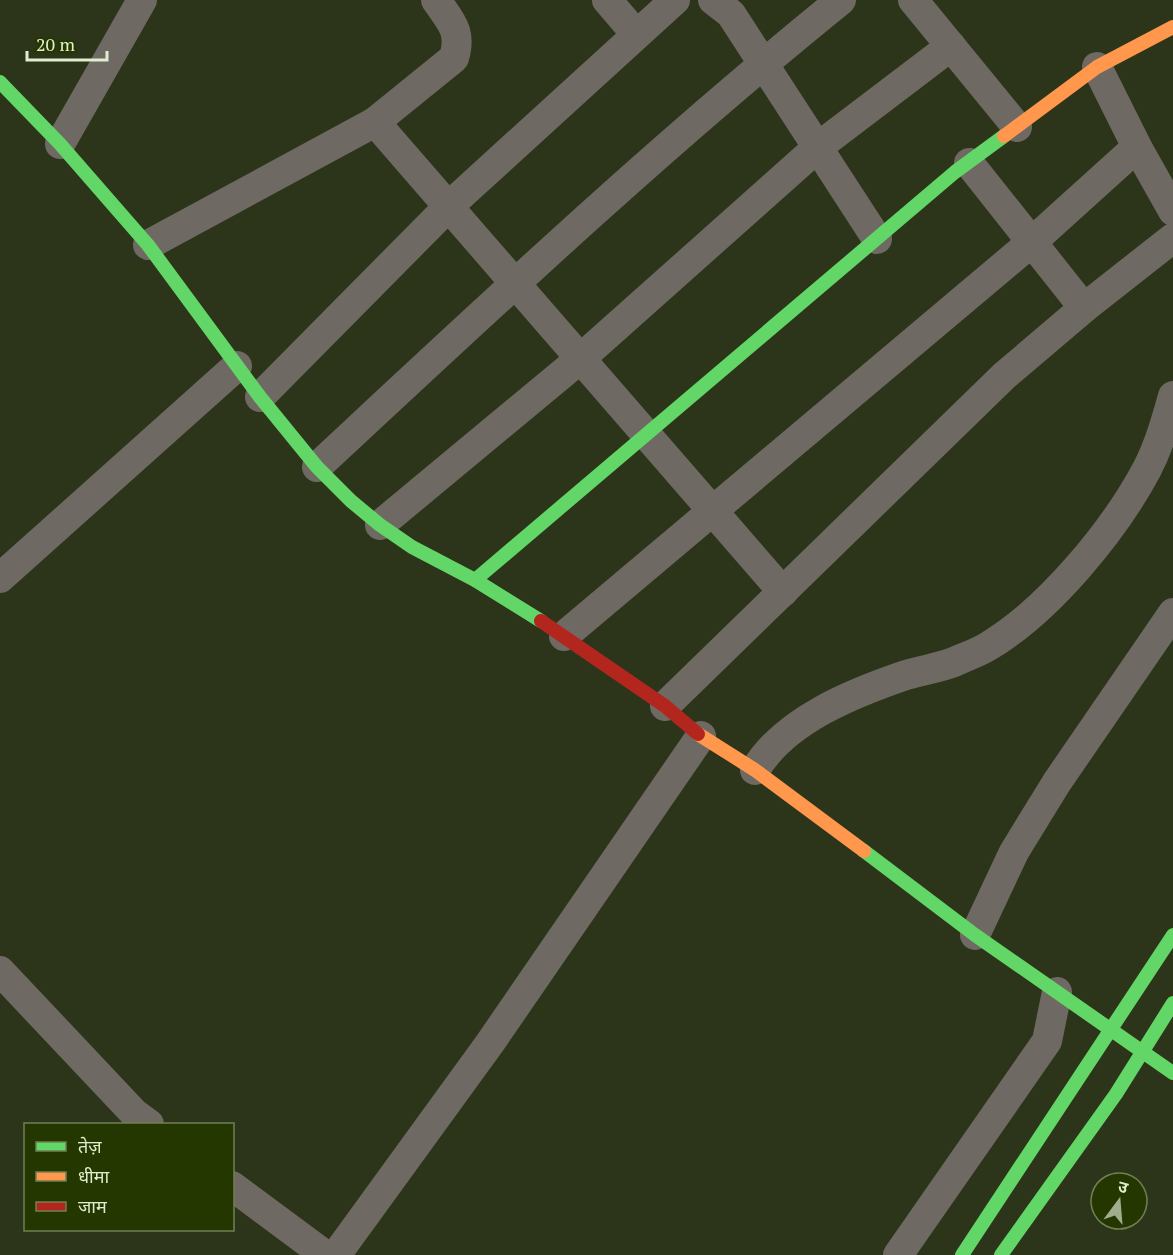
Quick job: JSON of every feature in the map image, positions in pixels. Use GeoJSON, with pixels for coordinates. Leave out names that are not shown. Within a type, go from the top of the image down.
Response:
{"type":"FeatureCollection","features":[{"type":"Feature","properties":{"kind":"street"},"geometry":{"type":"LineString","coordinates":[[60,144],[141,0]]}},
{"type":"Feature","properties":{"kind":"street"},"geometry":{"type":"LineString","coordinates":[[148,245],[375,122],[454,58],[458,45],[457,30],[436,0]]}},
{"type":"Feature","properties":{"kind":"street"},"geometry":{"type":"LineString","coordinates":[[607,0],[636,34]]}},
{"type":"Feature","properties":{"kind":"street"},"geometry":{"type":"LineString","coordinates":[[260,397],[449,206],[675,0]]}},
{"type":"Feature","properties":{"kind":"street"},"geometry":{"type":"LineString","coordinates":[[713,0],[731,14],[877,239]]}},
{"type":"Feature","properties":{"kind":"street"},"geometry":{"type":"LineString","coordinates":[[317,467],[515,283],[763,63],[841,0]]}},
{"type":"Feature","properties":{"kind":"street"},"geometry":{"type":"LineString","coordinates":[[914,0],[1017,127]]}},
{"type":"Feature","properties":{"kind":"street"},"geometry":{"type":"LineString","coordinates":[[475,580],[969,162],[1097,68],[1173,27]]}},
{"type":"Feature","properties":{"kind":"street"},"geometry":{"type":"LineString","coordinates":[[380,525],[580,359],[818,147],[951,46]]}},
{"type":"Feature","properties":{"kind":"street"},"geometry":{"type":"LineString","coordinates":[[1097,68],[1173,211]]}},
{"type":"Feature","properties":{"kind":"street"},"geometry":{"type":"LineString","coordinates":[[0,82],[60,144],[148,245],[260,397],[317,467],[351,501],[412,547],[475,580],[564,636],[664,706],[701,736],[755,770],[975,934],[1173,1072]]}},
{"type":"Feature","properties":{"kind":"street"},"geometry":{"type":"LineString","coordinates":[[375,122],[783,592]]}},
{"type":"Feature","properties":{"kind":"street"},"geometry":{"type":"LineString","coordinates":[[564,636],[1033,241],[1137,147]]}},
{"type":"Feature","properties":{"kind":"street"},"geometry":{"type":"LineString","coordinates":[[969,162],[1084,308]]}},
{"type":"Feature","properties":{"kind":"street"},"geometry":{"type":"LineString","coordinates":[[664,706],[1004,376],[1084,308],[1173,238]]}},
{"type":"Feature","properties":{"kind":"street"},"geometry":{"type":"LineString","coordinates":[[0,578],[237,366]]}},
{"type":"Feature","properties":{"kind":"street"},"geometry":{"type":"LineString","coordinates":[[755,770],[763,758],[789,732],[821,710],[905,676],[952,663],[987,647],[1020,624],[1089,554],[1126,505],[1148,467],[1173,396]]}},
{"type":"Feature","properties":{"kind":"street"},"geometry":{"type":"LineString","coordinates":[[975,934],[1014,852],[1057,782],[1173,613]]}},
{"type":"Feature","properties":{"kind":"street"},"geometry":{"type":"LineString","coordinates":[[336,1255],[490,1043],[701,736]]}},
{"type":"Feature","properties":{"kind":"street"},"geometry":{"type":"LineString","coordinates":[[962,1255],[1173,935]]}},
{"type":"Feature","properties":{"kind":"street"},"geometry":{"type":"LineString","coordinates":[[0,970],[134,1113],[146,1123]]}},
{"type":"Feature","properties":{"kind":"street"},"geometry":{"type":"LineString","coordinates":[[898,1255],[1047,1041],[1057,992]]}},
{"type":"Feature","properties":{"kind":"street"},"geometry":{"type":"LineString","coordinates":[[1002,1255],[1116,1094],[1173,1003]]}},
{"type":"Feature","properties":{"kind":"street"},"geometry":{"type":"LineString","coordinates":[[234,1187],[325,1255]]}},
{"type":"Feature","properties":{"kind":"traffic: fast"},"geometry":{"type":"LineString","coordinates":[[0,82],[60,144],[148,245],[260,397],[317,467],[351,501],[412,547],[475,580],[541,621]]}},
{"type":"Feature","properties":{"kind":"traffic: fast"},"geometry":{"type":"LineString","coordinates":[[475,580],[955,172],[1004,136]]}},
{"type":"Feature","properties":{"kind":"traffic: fast"},"geometry":{"type":"LineString","coordinates":[[864,851],[975,935],[1173,1073]]}},
{"type":"Feature","properties":{"kind":"traffic: fast"},"geometry":{"type":"LineString","coordinates":[[962,1255],[1173,935]]}},
{"type":"Feature","properties":{"kind":"traffic: fast"},"geometry":{"type":"LineString","coordinates":[[1001,1255],[1116,1094],[1173,1003]]}},
{"type":"Feature","properties":{"kind":"traffic: slow"},"geometry":{"type":"LineString","coordinates":[[1004,136],[1097,67],[1173,27]]}},
{"type":"Feature","properties":{"kind":"traffic: slow"},"geometry":{"type":"LineString","coordinates":[[698,734],[755,770],[864,851]]}},
{"type":"Feature","properties":{"kind":"traffic: jam"},"geometry":{"type":"LineString","coordinates":[[541,621],[665,706],[698,734]]}}]}
